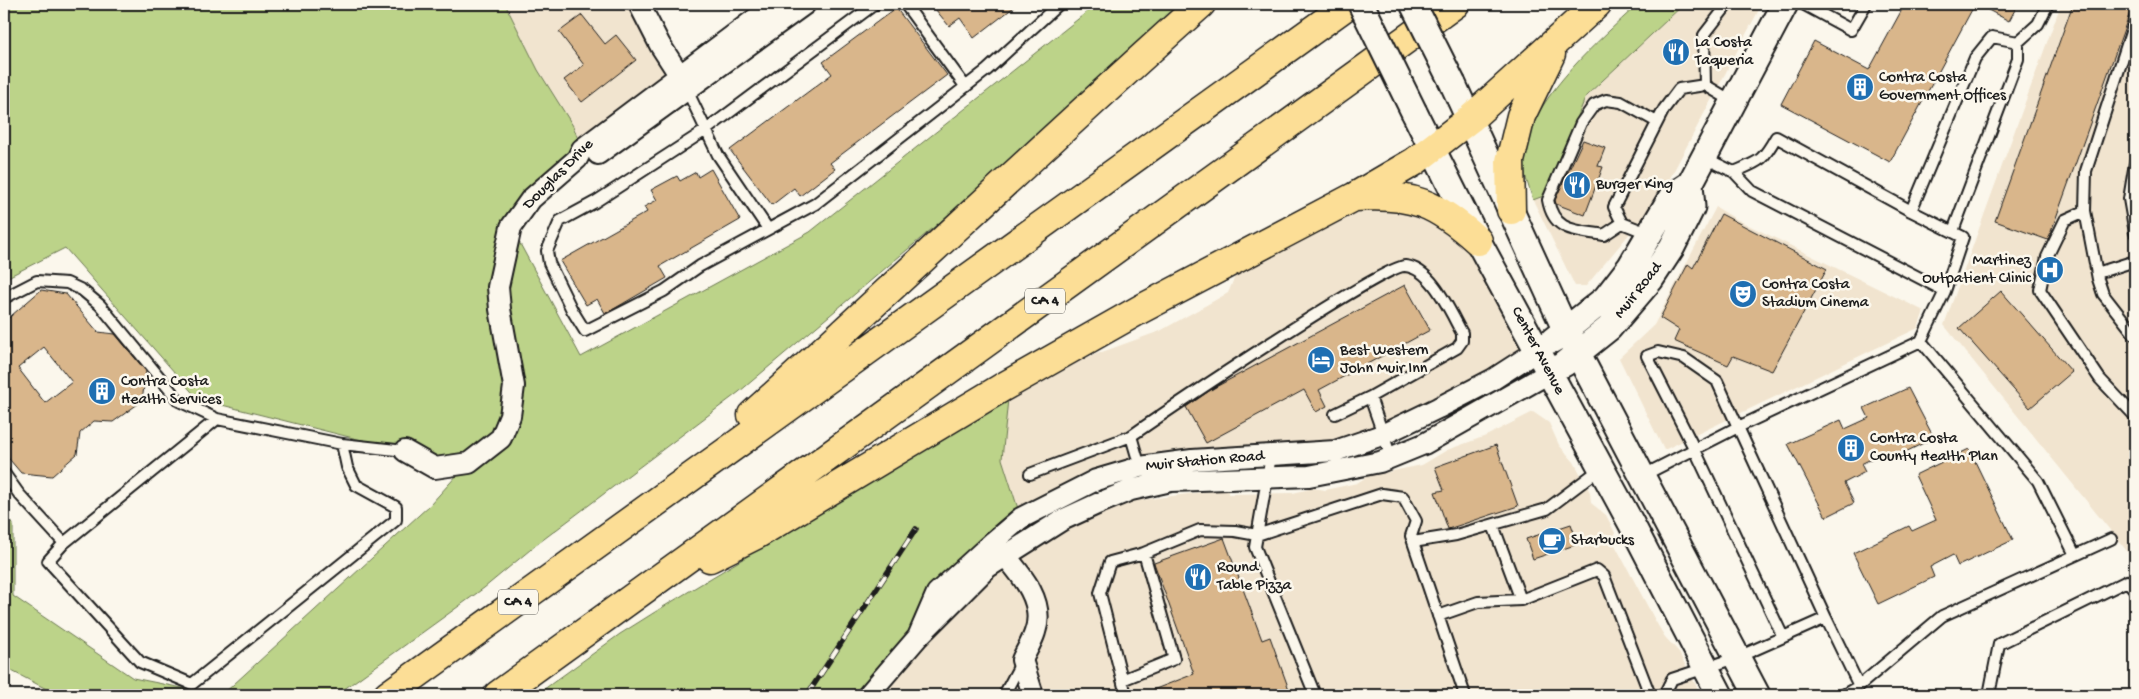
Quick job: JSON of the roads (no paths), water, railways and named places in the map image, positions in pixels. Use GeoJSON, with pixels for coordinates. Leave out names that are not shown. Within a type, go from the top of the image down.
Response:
{"type":"FeatureCollection","features":[{"type":"Feature","properties":{"kind":"highway"},"geometry":{"type":"LineString","coordinates":[[648,508],[903,279],[1076,115],[1201,4]]}},
{"type":"Feature","properties":{"kind":"highway","name":"CA 4"},"geometry":{"type":"LineString","coordinates":[[388,695],[1349,4]]}},
{"type":"Feature","properties":{"kind":"highway","name":"CA 4"},"geometry":{"type":"LineString","coordinates":[[498,695],[1455,4]]}},
{"type":"Feature","properties":{"kind":"highway"},"geometry":{"type":"LineString","coordinates":[[634,596],[756,535],[1003,387],[1141,309],[1354,197],[1432,149],[1470,119],[1597,4]]}},
{"type":"Feature","properties":{"kind":"highway"},"geometry":{"type":"LineString","coordinates":[[1511,210],[1510,161],[1521,116],[1556,42]]}},
{"type":"Feature","properties":{"kind":"highway"},"geometry":{"type":"LineString","coordinates":[[1354,197],[1407,198],[1424,203],[1442,211],[1478,241]]}},
{"type":"Feature","properties":{"kind":"street"},"geometry":{"type":"LineString","coordinates":[[639,4],[660,45],[684,83],[805,4]]}},
{"type":"Feature","properties":{"kind":"street","name":"Douglas Drive"},"geometry":{"type":"LineString","coordinates":[[405,451],[435,468],[469,463],[500,438],[510,416],[514,386],[500,310],[498,287],[511,227],[531,199],[578,159],[582,149],[684,83],[775,4]]}},
{"type":"Feature","properties":{"kind":"street","name":"Center Avenue"},"geometry":{"type":"LineString","coordinates":[[1361,4],[1478,241],[1720,695]]}},
{"type":"Feature","properties":{"kind":"street","name":"Center Avenue"},"geometry":{"type":"LineString","coordinates":[[1413,4],[1470,119],[1566,331],[1757,695]]}},
{"type":"Feature","properties":{"kind":"street","name":"Muir Road"},"geometry":{"type":"LineString","coordinates":[[1549,374],[1578,354],[1609,328],[1667,255],[1692,208],[1690,184],[1732,101],[1785,6]]}},
{"type":"Feature","properties":{"kind":"street","name":"Muir Road"},"geometry":{"type":"LineString","coordinates":[[1537,351],[1566,331],[1606,298],[1651,235],[1672,196],[1690,184]]}},
{"type":"Feature","properties":{"kind":"street","name":"Muir Station Road"},"geometry":{"type":"LineString","coordinates":[[998,549],[1021,518],[1057,498],[1096,480],[1140,467],[1192,460],[1335,451],[1382,435],[1492,380],[1537,351]]}},
{"type":"Feature","properties":{"kind":"street","name":"Muir Station Road"},"geometry":{"type":"LineString","coordinates":[[868,695],[918,637],[936,594],[998,549],[1131,490],[1170,481],[1309,476],[1380,462],[1424,444],[1549,374]]}},
{"type":"Feature","properties":{"kind":"street"},"geometry":{"type":"LineString","coordinates":[[998,549],[1030,588],[1037,606],[1036,631],[1022,660],[1033,695]]}},
{"type":"Feature","properties":{"kind":"lane"},"geometry":{"type":"LineString","coordinates":[[875,4],[706,130],[595,202],[560,221],[547,251],[549,263],[572,310],[585,331],[664,291],[700,266],[815,204],[966,86],[1059,4]]}},
{"type":"Feature","properties":{"kind":"lane"},"geometry":{"type":"LineString","coordinates":[[905,4],[966,86]]}},
{"type":"Feature","properties":{"kind":"lane"},"geometry":{"type":"LineString","coordinates":[[1705,85],[1704,35],[1728,4]]}},
{"type":"Feature","properties":{"kind":"lane"},"geometry":{"type":"LineString","coordinates":[[1785,6],[1851,30],[1866,4]]}},
{"type":"Feature","properties":{"kind":"lane"},"geometry":{"type":"LineString","coordinates":[[1952,232],[2018,59],[2018,42],[2038,24],[2048,4]]}},
{"type":"Feature","properties":{"kind":"lane"},"geometry":{"type":"LineString","coordinates":[[2135,20],[2086,171],[2085,211],[2096,273],[2103,294],[2135,335]]}},
{"type":"Feature","properties":{"kind":"lane"},"geometry":{"type":"LineString","coordinates":[[1911,211],[1975,58],[1992,37],[2018,42]]}},
{"type":"Feature","properties":{"kind":"lane"},"geometry":{"type":"LineString","coordinates":[[684,83],[718,156],[768,229]]}},
{"type":"Feature","properties":{"kind":"lane"},"geometry":{"type":"LineString","coordinates":[[1651,235],[1622,222],[1614,207],[1664,109],[1679,89],[1705,85],[1732,101]]}},
{"type":"Feature","properties":{"kind":"lane"},"geometry":{"type":"LineString","coordinates":[[1622,222],[1604,235],[1570,229],[1558,224],[1550,213],[1548,200],[1581,123],[1594,105],[1606,100],[1621,102],[1657,122]]}},
{"type":"Feature","properties":{"kind":"lane"},"geometry":{"type":"LineString","coordinates":[[1641,477],[1738,428],[1921,341],[1945,291],[1963,236],[1911,211],[1776,137],[1765,157],[1759,162],[1734,172]]}},
{"type":"Feature","properties":{"kind":"lane"},"geometry":{"type":"LineString","coordinates":[[1703,157],[1734,172],[1752,191],[1945,291]]}},
{"type":"Feature","properties":{"kind":"lane"},"geometry":{"type":"LineString","coordinates":[[2135,163],[2129,199],[2135,233]]}},
{"type":"Feature","properties":{"kind":"lane"},"geometry":{"type":"LineString","coordinates":[[2085,211],[2065,220],[2047,257],[2040,290],[2100,378],[2135,416]]}},
{"type":"Feature","properties":{"kind":"lane"},"geometry":{"type":"LineString","coordinates":[[2096,273],[2135,261]]}},
{"type":"Feature","properties":{"kind":"lane"},"geometry":{"type":"LineString","coordinates":[[1030,474],[1131,436],[1182,401],[1393,268],[1405,266],[1423,272],[1462,333],[1462,340],[1457,348],[1370,397],[1335,414]]}},
{"type":"Feature","properties":{"kind":"lane"},"geometry":{"type":"LineString","coordinates":[[4,298],[37,281],[67,283],[82,290],[100,305],[179,402],[217,419],[342,444],[405,451]]}},
{"type":"Feature","properties":{"kind":"lane"},"geometry":{"type":"LineString","coordinates":[[1921,341],[2038,481],[2075,555]]}},
{"type":"Feature","properties":{"kind":"lane"},"geometry":{"type":"LineString","coordinates":[[1783,637],[1695,450],[1647,356],[1658,352],[1684,358],[1717,381],[1859,686]]}},
{"type":"Feature","properties":{"kind":"lane"},"geometry":{"type":"LineString","coordinates":[[1370,397],[1391,457]]}},
{"type":"Feature","properties":{"kind":"lane"},"geometry":{"type":"LineString","coordinates":[[217,419],[64,543],[48,560],[140,662],[192,684],[396,520],[396,507],[356,485],[346,467],[342,444]]}},
{"type":"Feature","properties":{"kind":"lane"},"geometry":{"type":"LineString","coordinates":[[1131,436],[1140,467]]}},
{"type":"Feature","properties":{"kind":"lane"},"geometry":{"type":"LineString","coordinates":[[1270,456],[1255,547],[1314,695]]}},
{"type":"Feature","properties":{"kind":"lane"},"geometry":{"type":"LineString","coordinates":[[1413,542],[1456,535],[1547,509],[1600,469]]}},
{"type":"Feature","properties":{"kind":"lane"},"geometry":{"type":"LineString","coordinates":[[4,473],[19,494],[64,543]]}},
{"type":"Feature","properties":{"kind":"lane"},"geometry":{"type":"LineString","coordinates":[[1126,695],[1100,593],[1110,562],[1144,553],[1200,530],[1235,531],[1257,535],[1382,494],[1403,497],[1416,521],[1412,536],[1413,542],[1465,695]]}},
{"type":"Feature","properties":{"kind":"lane"},"geometry":{"type":"LineString","coordinates":[[1493,525],[1521,600]]}},
{"type":"Feature","properties":{"kind":"lane"},"geometry":{"type":"LineString","coordinates":[[1843,695],[1859,686],[1942,616],[2111,539]]}},
{"type":"Feature","properties":{"kind":"lane"},"geometry":{"type":"LineString","coordinates":[[1122,680],[1174,660],[1144,553]]}},
{"type":"Feature","properties":{"kind":"lane"},"geometry":{"type":"LineString","coordinates":[[1438,616],[1478,602],[1521,600],[1597,570],[1604,576],[1650,695]]}},
{"type":"Feature","properties":{"kind":"lane"},"geometry":{"type":"LineString","coordinates":[[1989,695],[1999,644],[2127,582],[2135,590]]}},
{"type":"Feature","properties":{"kind":"lane"},"geometry":{"type":"LineString","coordinates":[[1664,695],[1672,679],[1736,658],[1826,618]]}},
{"type":"Feature","properties":{"kind":"lane"},"geometry":{"type":"LineString","coordinates":[[1004,695],[1022,660]]}},
{"type":"Feature","properties":{"kind":"railway"},"geometry":{"type":"LineString","coordinates":[[807,695],[916,529]]}},
{"type":"Feature","properties":{"kind":"place","name":"La Costa Taqueria"},"geometry":{"type":"Point","coordinates":[1676,52]}},
{"type":"Feature","properties":{"kind":"place","name":"Contra Costa Government Offices"},"geometry":{"type":"Point","coordinates":[1860,87]}},
{"type":"Feature","properties":{"kind":"place","name":"Burger King"},"geometry":{"type":"Point","coordinates":[1577,185]}},
{"type":"Feature","properties":{"kind":"place","name":"Martinez Outpatient Clinic"},"geometry":{"type":"Point","coordinates":[2050,270]}},
{"type":"Feature","properties":{"kind":"place","name":"Contra Costa Stadium Cinema"},"geometry":{"type":"Point","coordinates":[1743,294]}},
{"type":"Feature","properties":{"kind":"place","name":"Best Western John Muir Inn"},"geometry":{"type":"Point","coordinates":[1321,360]}},
{"type":"Feature","properties":{"kind":"place","name":"Contra Costa Health Services"},"geometry":{"type":"Point","coordinates":[102,391]}},
{"type":"Feature","properties":{"kind":"place","name":"Contra Costa County Health Plan"},"geometry":{"type":"Point","coordinates":[1851,448]}},
{"type":"Feature","properties":{"kind":"place","name":"Starbucks"},"geometry":{"type":"Point","coordinates":[1552,541]}},
{"type":"Feature","properties":{"kind":"place","name":"Round Table Pizza"},"geometry":{"type":"Point","coordinates":[1198,577]}}]}
